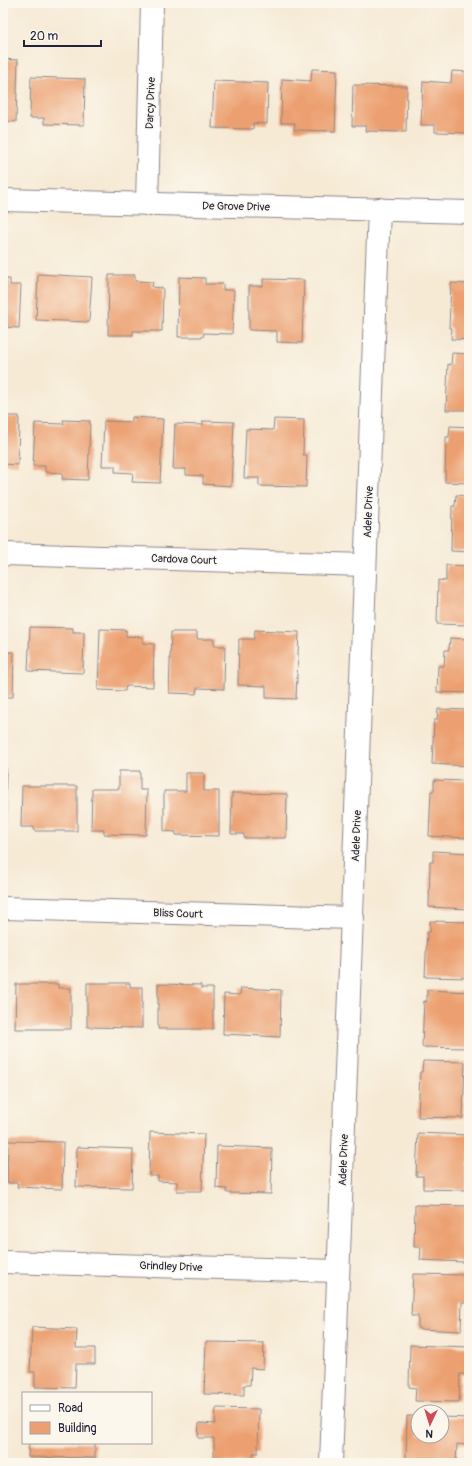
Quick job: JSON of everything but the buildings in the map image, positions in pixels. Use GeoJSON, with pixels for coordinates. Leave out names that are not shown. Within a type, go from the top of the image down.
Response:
{"type":"FeatureCollection","features":[{"type":"Feature","properties":{"kind":"street","name":"Darcy Drive"},"geometry":{"type":"LineString","coordinates":[[147,204],[152,3]]}},
{"type":"Feature","properties":{"kind":"street","name":"De Grove Drive"},"geometry":{"type":"LineString","coordinates":[[3,200],[469,212]]}},
{"type":"Feature","properties":{"kind":"street","name":"Adele Drive"},"geometry":{"type":"LineString","coordinates":[[332,1463],[379,209]]}},
{"type":"Feature","properties":{"kind":"street","name":"Cardova Court"},"geometry":{"type":"LineString","coordinates":[[3,554],[366,565]]}},
{"type":"Feature","properties":{"kind":"street","name":"Bliss Court"},"geometry":{"type":"LineString","coordinates":[[3,908],[353,918]]}},
{"type":"Feature","properties":{"kind":"street","name":"Grindley Drive"},"geometry":{"type":"LineString","coordinates":[[3,1262],[338,1271]]}}]}
